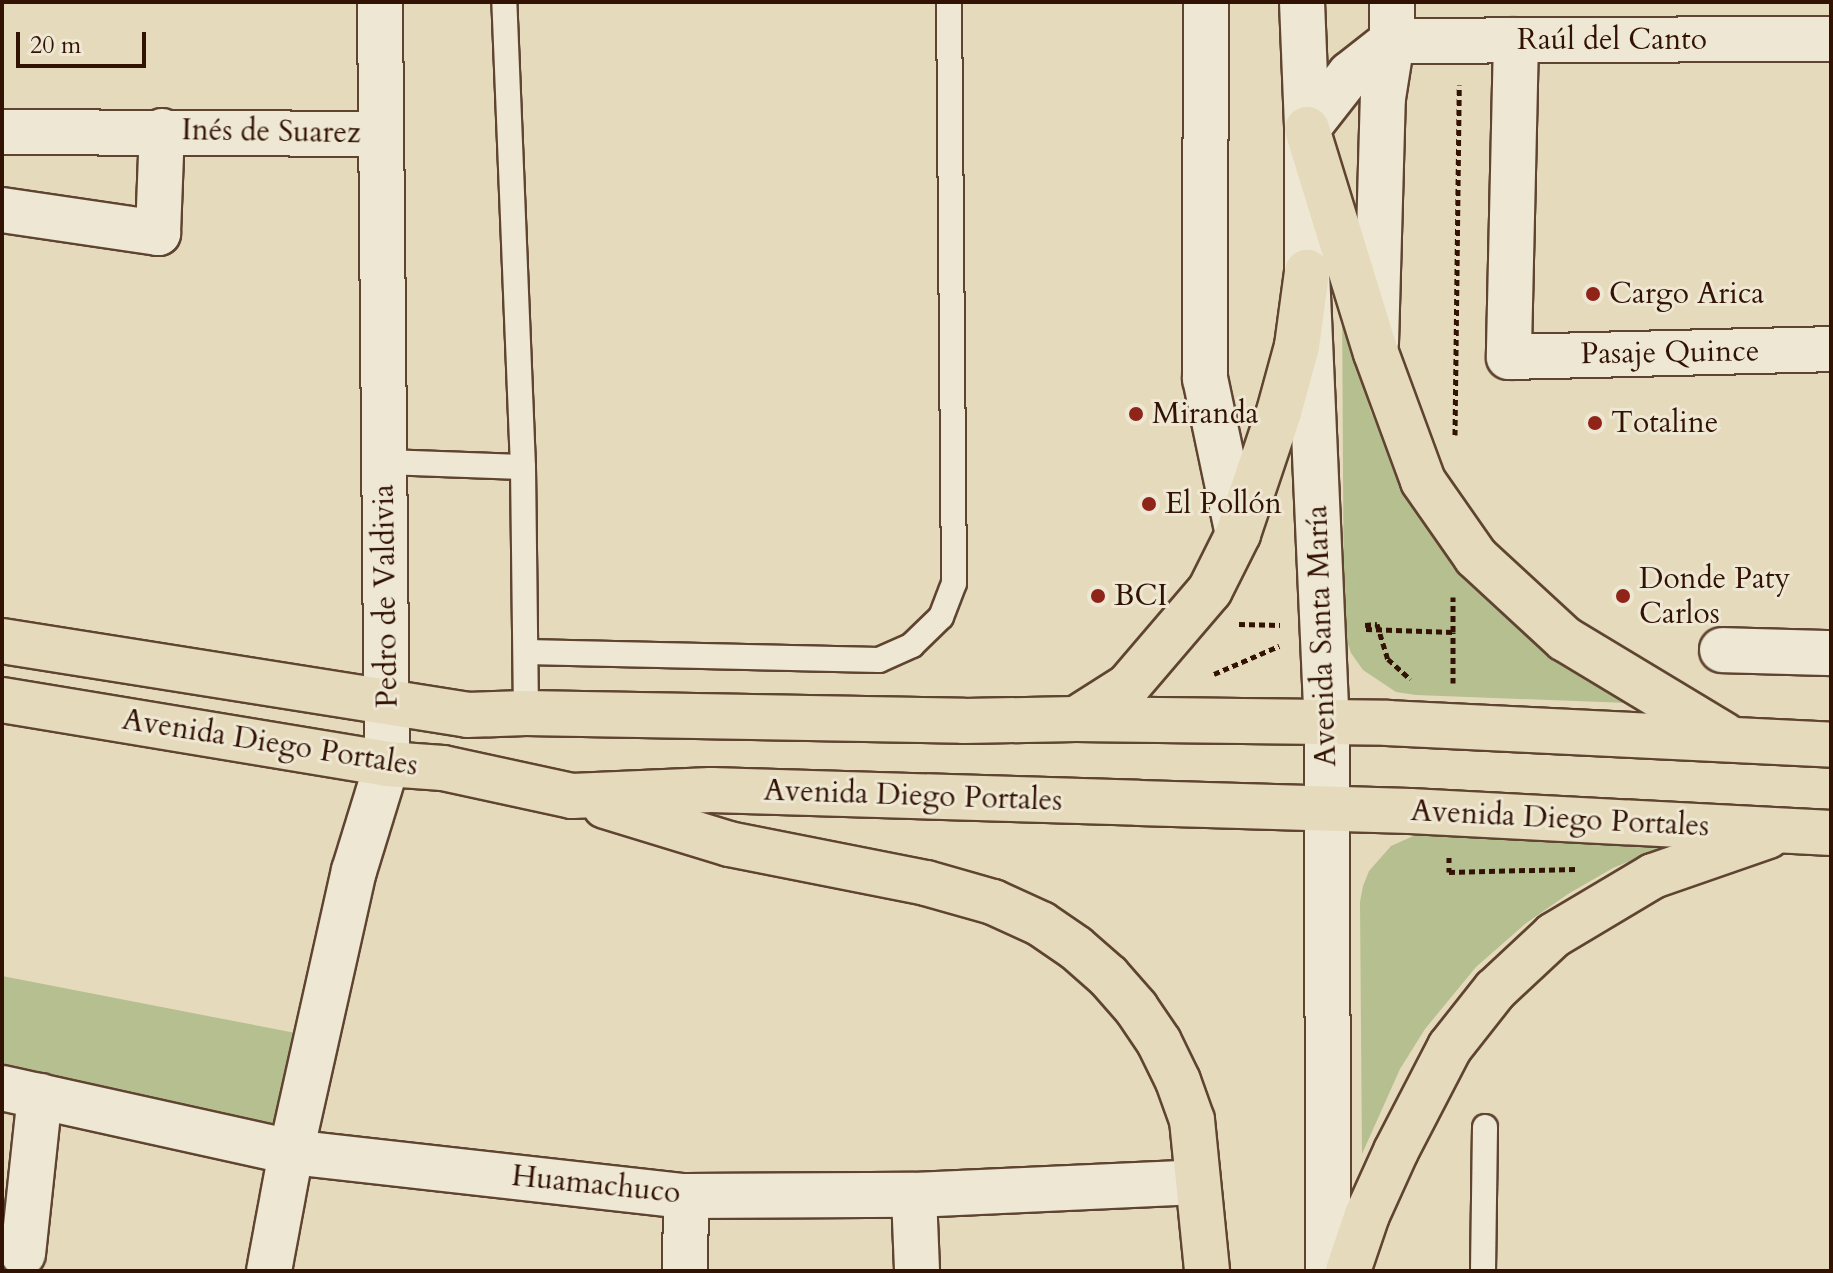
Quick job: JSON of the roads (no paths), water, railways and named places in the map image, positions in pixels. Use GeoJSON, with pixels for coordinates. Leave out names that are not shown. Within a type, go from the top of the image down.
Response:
{"type":"FeatureCollection","features":[{"type":"Feature","properties":{"kind":"main road"},"geometry":{"type":"LineString","coordinates":[[1307,129],[1376,353],[1423,481],[1476,557],[1565,639],[1733,740]]}},
{"type":"Feature","properties":{"kind":"main road"},"geometry":{"type":"LineString","coordinates":[[1076,719],[1128,686],[1210,590],[1238,534],[1297,346],[1307,272]]}},
{"type":"Feature","properties":{"kind":"main road","name":"Avenida Diego Portales"},"geometry":{"type":"LineString","coordinates":[[2,641],[467,715],[526,713],[964,721],[1076,719],[1327,723],[1831,745]]}},
{"type":"Feature","properties":{"kind":"main road","name":"Avenida Diego Portales"},"geometry":{"type":"LineString","coordinates":[[2,700],[387,764],[443,768],[572,796],[711,790],[1327,809],[1831,833]]}},
{"type":"Feature","properties":{"kind":"main road"},"geometry":{"type":"LineString","coordinates":[[572,796],[729,844],[926,883],[993,902],[1041,924],[1108,976],[1159,1042],[1192,1120],[1204,1267]]}},
{"type":"Feature","properties":{"kind":"main road"},"geometry":{"type":"LineString","coordinates":[[1348,1271],[1373,1202],[1443,1060],[1495,990],[1554,935],[1653,876],[1720,855],[1782,830]]}},
{"type":"Feature","properties":{"kind":"street","name":"Pedro de Valdivia"},"geometry":{"type":"LineString","coordinates":[[269,1271],[291,1152],[354,871],[387,764],[380,2]]}},
{"type":"Feature","properties":{"kind":"street"},"geometry":{"type":"LineString","coordinates":[[1206,2],[1205,378],[1238,534]]}},
{"type":"Feature","properties":{"kind":"street","name":"Avenida Santa María"},"geometry":{"type":"LineString","coordinates":[[1302,2],[1307,129],[1307,272],[1327,723],[1328,1271]]}},
{"type":"Feature","properties":{"kind":"street"},"geometry":{"type":"LineString","coordinates":[[1307,129],[1392,22]]}},
{"type":"Feature","properties":{"kind":"street"},"geometry":{"type":"LineString","coordinates":[[1376,353],[1383,98],[1392,22]]}},
{"type":"Feature","properties":{"kind":"street","name":"Raúl del Canto"},"geometry":{"type":"LineString","coordinates":[[1392,22],[1516,40],[1831,39]]}},
{"type":"Feature","properties":{"kind":"street","name":"Pasaje Quince"},"geometry":{"type":"LineString","coordinates":[[1516,40],[1509,357],[1831,349]]}},
{"type":"Feature","properties":{"kind":"street","name":"Inés de Suarez"},"geometry":{"type":"LineString","coordinates":[[2,210],[158,233],[162,131]]}},
{"type":"Feature","properties":{"kind":"street","name":"Inés de Suarez"},"geometry":{"type":"LineString","coordinates":[[2,132],[381,134]]}},
{"type":"Feature","properties":{"kind":"street"},"geometry":{"type":"LineString","coordinates":[[1722,650],[1831,653]]}},
{"type":"Feature","properties":{"kind":"street"},"geometry":{"type":"LineString","coordinates":[[21,1092],[23,1254]]}},
{"type":"Feature","properties":{"kind":"street","name":"Huamachuco"},"geometry":{"type":"LineString","coordinates":[[21,1092],[291,1152],[686,1196],[914,1195],[1198,1182]]}},
{"type":"Feature","properties":{"kind":"street"},"geometry":{"type":"LineString","coordinates":[[914,1195],[917,1271]]}},
{"type":"Feature","properties":{"kind":"street"},"geometry":{"type":"LineString","coordinates":[[685,1271],[686,1196]]}},
{"type":"Feature","properties":{"kind":"lane"},"geometry":{"type":"LineString","coordinates":[[504,2],[523,467],[526,713]]}},
{"type":"Feature","properties":{"kind":"lane"},"geometry":{"type":"LineString","coordinates":[[526,652],[879,660],[912,645],[941,617],[954,583],[949,2]]}},
{"type":"Feature","properties":{"kind":"lane"},"geometry":{"type":"LineString","coordinates":[[384,462],[523,467]]}},
{"type":"Feature","properties":{"kind":"lane"},"geometry":{"type":"LineString","coordinates":[[1483,1271],[1485,1127]]}},
{"type":"Feature","properties":{"kind":"place","name":"Cargo Arica"},"geometry":{"type":"Point","coordinates":[1593,294]}},
{"type":"Feature","properties":{"kind":"place","name":"Miranda"},"geometry":{"type":"Point","coordinates":[1136,414]}},
{"type":"Feature","properties":{"kind":"place","name":"Totaline"},"geometry":{"type":"Point","coordinates":[1595,423]}},
{"type":"Feature","properties":{"kind":"place","name":"El Pollón"},"geometry":{"type":"Point","coordinates":[1149,504]}},
{"type":"Feature","properties":{"kind":"place","name":"BCI"},"geometry":{"type":"Point","coordinates":[1098,596]}},
{"type":"Feature","properties":{"kind":"place","name":"Donde Paty Carlos"},"geometry":{"type":"Point","coordinates":[1623,596]}}]}
